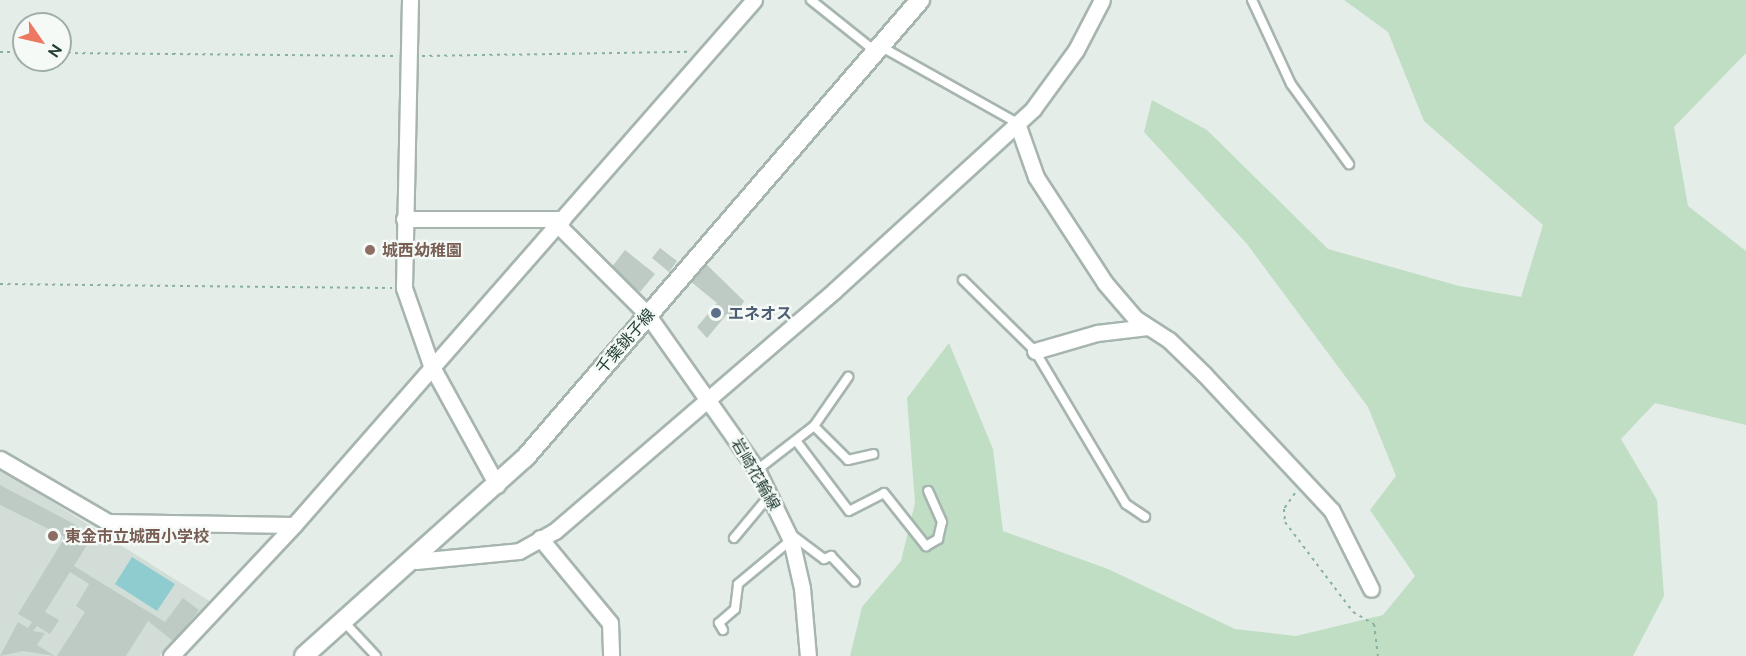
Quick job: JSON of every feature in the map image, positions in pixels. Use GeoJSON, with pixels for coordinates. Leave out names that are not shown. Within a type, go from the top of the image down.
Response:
{"type":"FeatureCollection","features":[{"type":"Feature","properties":{"kind":"street"},"geometry":{"type":"LineString","coordinates":[[410,0],[411,56],[404,219],[404,288],[431,364],[497,485]]}},
{"type":"Feature","properties":{"kind":"street"},"geometry":{"type":"LineString","coordinates":[[171,656],[294,525],[431,364],[560,222],[753,0]]}},
{"type":"Feature","properties":{"kind":"street","name":"千葉銚子線"},"geometry":{"type":"LineString","coordinates":[[304,656],[416,561],[497,485],[920,0]]}},
{"type":"Feature","properties":{"kind":"street"},"geometry":{"type":"LineString","coordinates":[[416,561],[484,558],[519,550],[540,538],[706,397],[1017,123],[1055,82],[1099,2]]}},
{"type":"Feature","properties":{"kind":"street"},"geometry":{"type":"LineString","coordinates":[[1017,123],[1036,177],[1057,215],[1105,283],[1148,327],[1204,374],[1346,530],[1371,589]]}},
{"type":"Feature","properties":{"kind":"street"},"geometry":{"type":"LineString","coordinates":[[404,219],[560,222]]}},
{"type":"Feature","properties":{"kind":"street","name":"岩崎花輪線"},"geometry":{"type":"LineString","coordinates":[[560,222],[647,315],[757,470],[771,494],[789,536],[802,588],[808,656]]}},
{"type":"Feature","properties":{"kind":"street"},"geometry":{"type":"LineString","coordinates":[[1035,351],[1097,333],[1148,327]]}},
{"type":"Feature","properties":{"kind":"street"},"geometry":{"type":"LineString","coordinates":[[0,459],[108,522],[294,525]]}},
{"type":"Feature","properties":{"kind":"street"},"geometry":{"type":"LineString","coordinates":[[540,538],[610,623],[611,656]]}},
{"type":"Feature","properties":{"kind":"lane"},"geometry":{"type":"LineString","coordinates":[[811,0],[878,49],[1017,123]]}},
{"type":"Feature","properties":{"kind":"lane"},"geometry":{"type":"LineString","coordinates":[[1252,0],[1291,84],[1349,164]]}},
{"type":"Feature","properties":{"kind":"lane"},"geometry":{"type":"LineString","coordinates":[[963,280],[1035,351],[1126,504],[1145,517]]}},
{"type":"Feature","properties":{"kind":"lane"},"geometry":{"type":"LineString","coordinates":[[757,470],[797,442],[814,426],[848,377]]}},
{"type":"Feature","properties":{"kind":"lane"},"geometry":{"type":"LineString","coordinates":[[814,426],[848,460],[873,454]]}},
{"type":"Feature","properties":{"kind":"lane"},"geometry":{"type":"LineString","coordinates":[[797,442],[849,511],[884,493],[926,546],[938,539],[942,522],[928,491]]}},
{"type":"Feature","properties":{"kind":"lane"},"geometry":{"type":"LineString","coordinates":[[734,538],[771,494]]}},
{"type":"Feature","properties":{"kind":"lane"},"geometry":{"type":"LineString","coordinates":[[723,630],[718,623],[735,609],[738,584],[789,536],[800,536],[824,559],[831,556],[855,582]]}},
{"type":"Feature","properties":{"kind":"lane"},"geometry":{"type":"LineString","coordinates":[[345,623],[376,656]]}},
{"type":"Feature","properties":{"kind":"path"},"geometry":{"type":"LineString","coordinates":[[72,53],[411,56],[708,52]]}},
{"type":"Feature","properties":{"kind":"path"},"geometry":{"type":"LineString","coordinates":[[0,284],[404,288]]}},
{"type":"Feature","properties":{"kind":"path"},"geometry":{"type":"LineString","coordinates":[[1302,483],[1284,508],[1285,522],[1353,612],[1374,624],[1378,656]]}},
{"type":"Feature","properties":{"kind":"shaded area","name":"東金市立城西小学校"},"geometry":{"type":"Polygon","coordinates":[[[0,469],[211,602],[159,656],[0,656],[0,469]]]}},
{"type":"Feature","properties":{"kind":"green space"},"geometry":{"type":"Polygon","coordinates":[[[1344,0],[1746,0],[1746,53],[1674,127],[1688,206],[1746,251],[1746,425],[1655,403],[1621,439],[1657,500],[1664,596],[1633,656],[850,656],[862,607],[901,561],[915,503],[907,398],[949,343],[993,449],[1003,531],[1108,569],[1235,629],[1296,636],[1383,615],[1415,576],[1370,510],[1396,476],[1368,407],[1247,244],[1144,132],[1152,100],[1207,130],[1328,249],[1459,286],[1521,297],[1543,225],[1424,121],[1388,32],[1344,0]]]}},
{"type":"Feature","properties":{"kind":"water"},"geometry":{"type":"Polygon","coordinates":[[[132,557],[175,584],[157,611],[115,584],[132,557]]]}},
{"type":"Feature","properties":{"kind":"building"},"geometry":{"type":"Polygon","coordinates":[[[660,248],[677,261],[669,272],[652,258],[660,248]]]}},
{"type":"Feature","properties":{"kind":"building"},"geometry":{"type":"Polygon","coordinates":[[[625,250],[655,274],[640,292],[611,268],[625,250]]]}},
{"type":"Feature","properties":{"kind":"building"},"geometry":{"type":"Polygon","coordinates":[[[705,263],[744,301],[734,320],[727,314],[707,338],[697,327],[717,303],[690,281],[705,263]]]}},
{"type":"Feature","properties":{"kind":"building"},"geometry":{"type":"Polygon","coordinates":[[[0,485],[76,525],[90,540],[74,566],[165,622],[183,598],[199,610],[174,642],[148,621],[126,656],[57,656],[85,612],[76,606],[89,584],[70,572],[45,612],[59,620],[50,634],[37,626],[33,631],[45,633],[37,645],[55,656],[23,651],[0,656],[18,622],[28,628],[32,622],[18,614],[65,537],[0,505],[0,485]]]}},
{"type":"Feature","properties":{"kind":"place","name":"城西幼稚園"},"geometry":{"type":"Point","coordinates":[370,250]}},
{"type":"Feature","properties":{"kind":"place","name":"エネオス"},"geometry":{"type":"Point","coordinates":[716,313]}},
{"type":"Feature","properties":{"kind":"place","name":"東金市立城西小学校"},"geometry":{"type":"Point","coordinates":[53,536]}}]}
